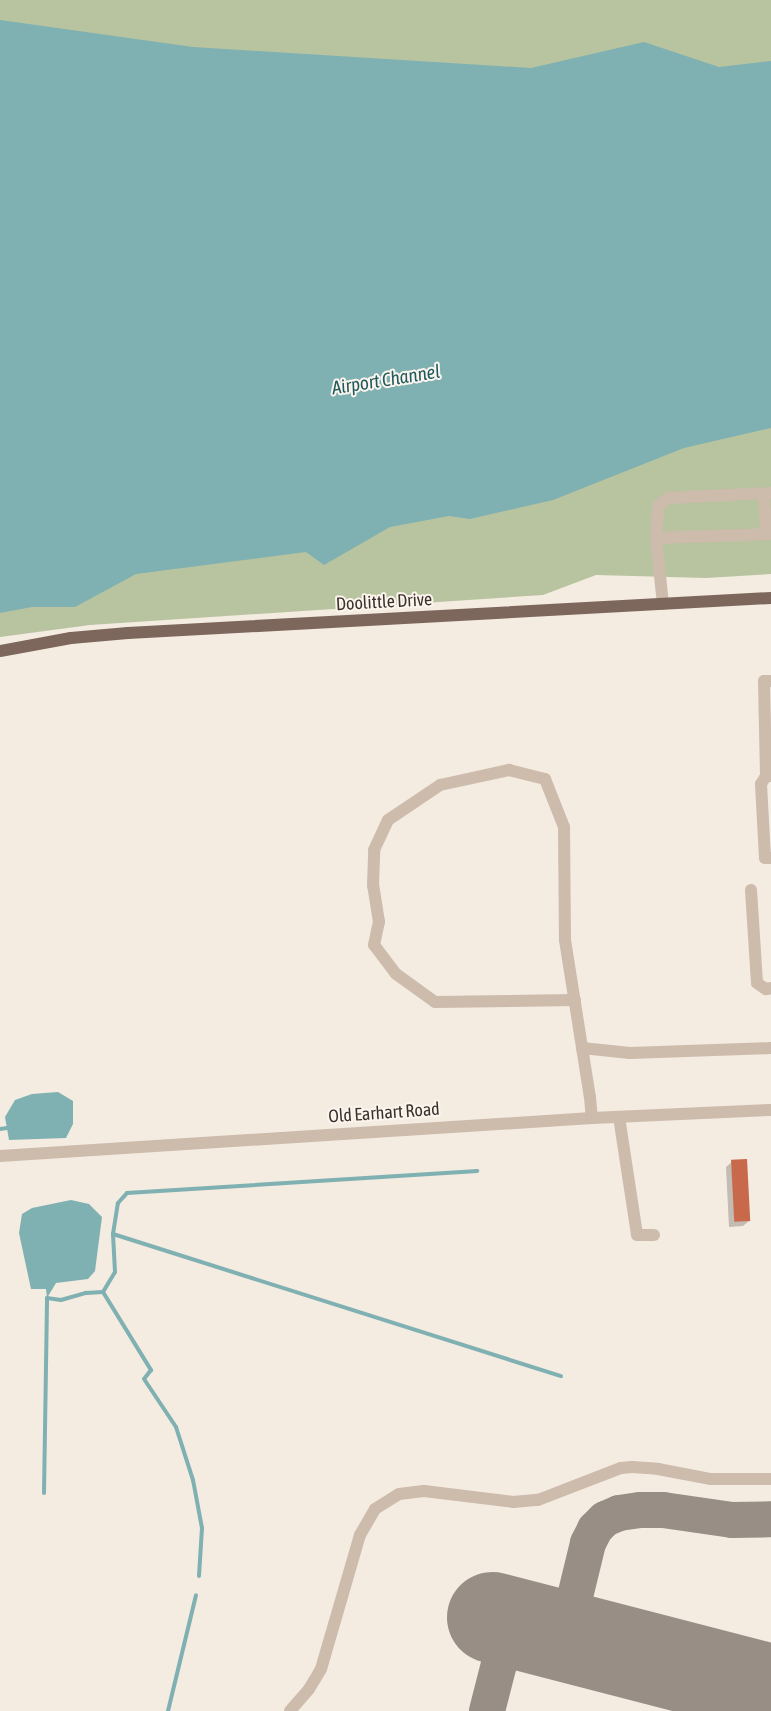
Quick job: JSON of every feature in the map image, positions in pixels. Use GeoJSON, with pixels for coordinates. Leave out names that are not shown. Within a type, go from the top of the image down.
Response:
{"type":"FeatureCollection","features":[{"type":"Feature","properties":{"kind":"main road","name":"Doolittle Drive"},"geometry":{"type":"LineString","coordinates":[[0,651],[71,638],[128,633],[771,598]]}},
{"type":"Feature","properties":{"kind":"lane"},"geometry":{"type":"LineString","coordinates":[[656,538],[768,534],[768,493],[668,498],[658,506],[656,538],[663,604]]}},
{"type":"Feature","properties":{"kind":"lane"},"geometry":{"type":"LineString","coordinates":[[771,681],[764,681],[768,711],[769,776],[761,784],[765,858],[771,858]]}},
{"type":"Feature","properties":{"kind":"lane"},"geometry":{"type":"LineString","coordinates":[[575,1000],[436,1002],[396,974],[374,945],[379,922],[373,886],[374,850],[388,820],[440,785],[509,770],[545,779],[564,827],[565,940],[575,1000],[592,1118]]}},
{"type":"Feature","properties":{"kind":"lane"},"geometry":{"type":"LineString","coordinates":[[751,890],[757,983],[766,989],[771,988]]}},
{"type":"Feature","properties":{"kind":"lane"},"geometry":{"type":"LineString","coordinates":[[582,1048],[630,1053],[771,1048]]}},
{"type":"Feature","properties":{"kind":"lane","name":"Old Earhart Road"},"geometry":{"type":"LineString","coordinates":[[0,1156],[592,1118],[771,1110]]}},
{"type":"Feature","properties":{"kind":"lane"},"geometry":{"type":"LineString","coordinates":[[620,1117],[637,1235],[654,1235]]}},
{"type":"Feature","properties":{"kind":"lane"},"geometry":{"type":"LineString","coordinates":[[290,1711],[309,1689],[321,1669],[360,1535],[375,1509],[399,1494],[424,1490],[513,1502],[538,1500],[621,1468],[632,1467],[658,1469],[711,1479],[771,1479]]}},
{"type":"Feature","properties":{"kind":"green space"},"geometry":{"type":"Polygon","coordinates":[[[0,0],[771,0],[771,574],[706,578],[596,575],[543,595],[90,625],[0,637],[0,0]]]}},
{"type":"Feature","properties":{"kind":"water","name":"Airport Channel"},"geometry":{"type":"Polygon","coordinates":[[[0,20],[193,47],[531,68],[644,42],[719,67],[771,61],[771,428],[684,448],[553,500],[470,519],[449,516],[390,527],[324,565],[306,552],[136,574],[75,607],[32,607],[0,613],[0,20]]]}},
{"type":"Feature","properties":{"kind":"water"},"geometry":{"type":"Polygon","coordinates":[[[58,1092],[73,1101],[73,1124],[66,1138],[9,1140],[5,1117],[15,1100],[32,1094],[58,1092]]]}},
{"type":"Feature","properties":{"kind":"water"},"geometry":{"type":"Polygon","coordinates":[[[71,1200],[89,1204],[102,1217],[95,1271],[88,1279],[56,1283],[47,1298],[46,1289],[31,1289],[19,1233],[22,1214],[32,1208],[71,1200]]]}},
{"type":"Feature","properties":{"kind":"building"},"geometry":{"type":"Polygon","coordinates":[[[747,1159],[750,1221],[734,1222],[731,1160],[747,1159]]]}},
{"type":"Feature","properties":{"kind":"waterway"},"geometry":{"type":"LineString","coordinates":[[0,1129],[7,1128]]}},
{"type":"Feature","properties":{"kind":"waterway"},"geometry":{"type":"LineString","coordinates":[[113,1234],[118,1203],[127,1193],[477,1171]]}},
{"type":"Feature","properties":{"kind":"waterway"},"geometry":{"type":"LineString","coordinates":[[103,1292],[115,1272],[113,1234],[561,1376]]}},
{"type":"Feature","properties":{"kind":"waterway"},"geometry":{"type":"LineString","coordinates":[[44,1493],[47,1298],[61,1300],[86,1293],[103,1292],[151,1370],[144,1379],[176,1427],[193,1480],[202,1528],[199,1576]]}},
{"type":"Feature","properties":{"kind":"waterway"},"geometry":{"type":"LineString","coordinates":[[168,1711],[196,1595]]}},
{"type":"Feature","properties":{"kind":"taxiway"},"geometry":{"type":"LineString","coordinates":[[591,1643],[574,1622],[571,1613],[588,1543],[595,1529],[605,1519],[619,1513],[641,1510],[663,1510],[732,1520],[771,1519]]}},
{"type":"Feature","properties":{"kind":"taxiway"},"geometry":{"type":"LineString","coordinates":[[487,1711],[499,1664],[506,1647],[523,1631],[533,1628]]}},
{"type":"Feature","properties":{"kind":"runway"},"geometry":{"type":"LineString","coordinates":[[492,1617],[771,1689]]}}]}
